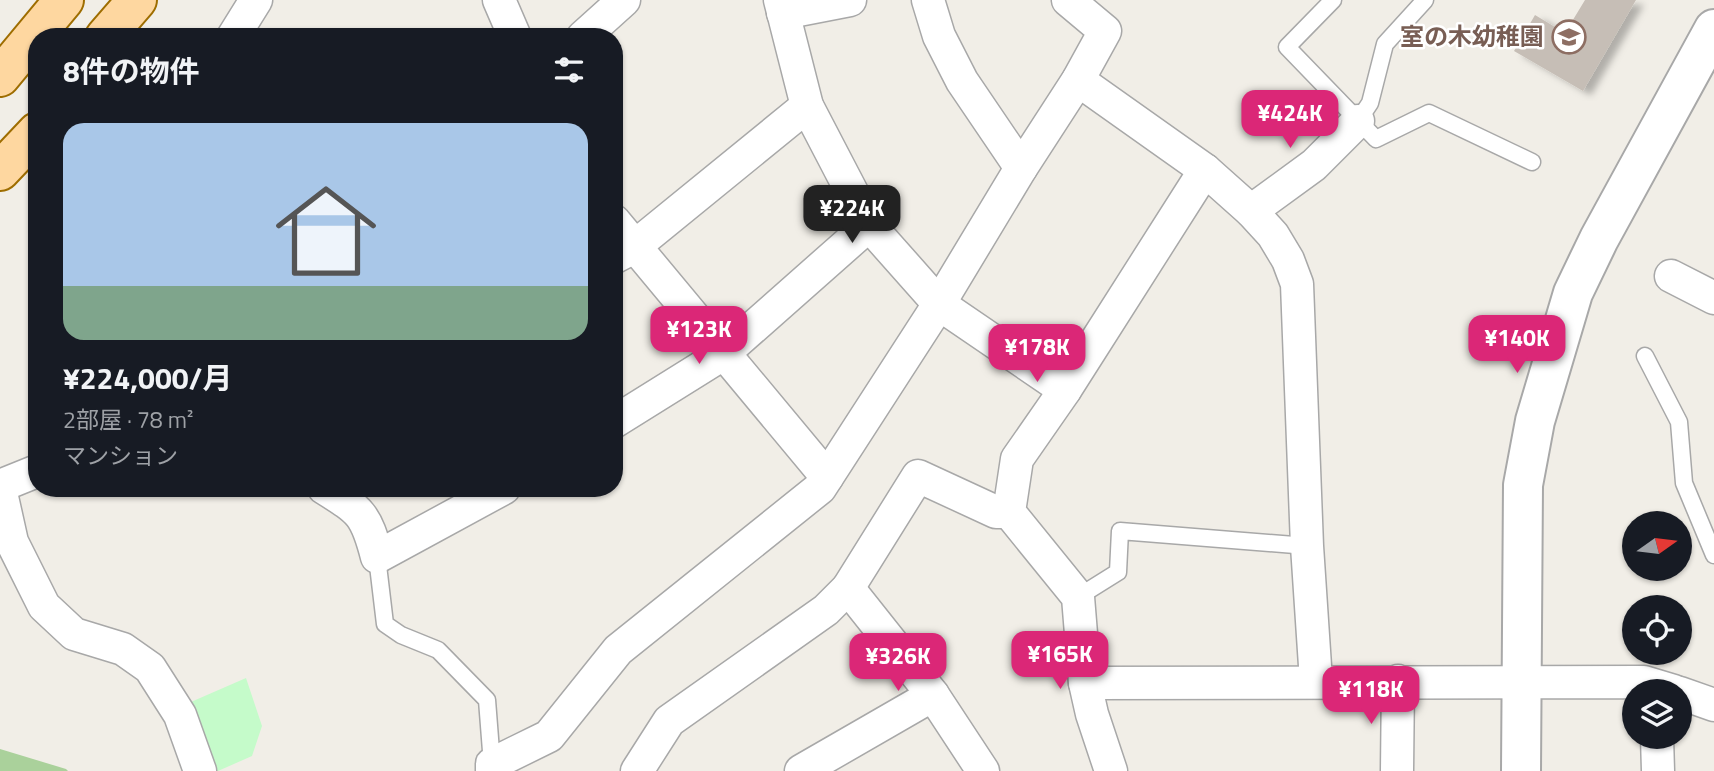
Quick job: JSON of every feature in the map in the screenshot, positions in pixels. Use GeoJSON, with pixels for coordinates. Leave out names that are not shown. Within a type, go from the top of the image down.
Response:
{"type":"FeatureCollection","features":[{"type":"Feature","properties":{"kind":"main road"},"geometry":{"type":"LineString","coordinates":[[41,28],[64,0]]}},
{"type":"Feature","properties":{"kind":"main road"},"geometry":{"type":"LineString","coordinates":[[113,28],[137,0]]}},
{"type":"Feature","properties":{"kind":"main road"},"geometry":{"type":"LineString","coordinates":[[0,77],[28,43]]}},
{"type":"Feature","properties":{"kind":"main road"},"geometry":{"type":"LineString","coordinates":[[0,137],[28,112]]}},
{"type":"Feature","properties":{"kind":"main road"},"geometry":{"type":"LineString","coordinates":[[0,171],[28,141]]}},
{"type":"Feature","properties":{"kind":"street"},"geometry":{"type":"LineString","coordinates":[[239,28],[256,0]]}},
{"type":"Feature","properties":{"kind":"street"},"geometry":{"type":"LineString","coordinates":[[499,0],[511,28]]}},
{"type":"Feature","properties":{"kind":"street"},"geometry":{"type":"LineString","coordinates":[[593,28],[624,0]]}},
{"type":"Feature","properties":{"kind":"street"},"geometry":{"type":"LineString","coordinates":[[850,0],[782,6],[807,106],[869,225],[939,304],[1065,390]]}},
{"type":"Feature","properties":{"kind":"street"},"geometry":{"type":"LineString","coordinates":[[928,0],[939,36],[962,81],[1021,168]]}},
{"type":"Feature","properties":{"kind":"street"},"geometry":{"type":"LineString","coordinates":[[492,768],[549,736],[618,650],[820,488],[939,304],[1078,80],[1105,31],[1068,0]]}},
{"type":"Feature","properties":{"kind":"street"},"geometry":{"type":"LineString","coordinates":[[1521,771],[1523,485],[1535,421],[1573,293],[1599,239],[1714,30]]}},
{"type":"Feature","properties":{"kind":"street"},"geometry":{"type":"LineString","coordinates":[[1078,80],[1205,170],[1251,211],[1273,235],[1289,260],[1297,284],[1307,546],[1316,681]]}},
{"type":"Feature","properties":{"kind":"street"},"geometry":{"type":"LineString","coordinates":[[807,106],[624,252],[723,354],[827,477]]}},
{"type":"Feature","properties":{"kind":"street"},"geometry":{"type":"LineString","coordinates":[[1251,211],[1314,165],[1358,121]]}},
{"type":"Feature","properties":{"kind":"street"},"geometry":{"type":"LineString","coordinates":[[1111,771],[1092,714],[1085,682],[1078,597],[1009,512],[1017,459],[1065,390],[1205,170]]}},
{"type":"Feature","properties":{"kind":"street"},"geometry":{"type":"LineString","coordinates":[[623,416],[723,354],[869,225]]}},
{"type":"Feature","properties":{"kind":"street"},"geometry":{"type":"LineString","coordinates":[[1671,276],[1710,287]]}},
{"type":"Feature","properties":{"kind":"street"},"geometry":{"type":"LineString","coordinates":[[28,475],[0,487],[12,542],[44,606],[74,634],[123,649],[150,668],[180,715],[200,771]]}},
{"type":"Feature","properties":{"kind":"street"},"geometry":{"type":"LineString","coordinates":[[637,771],[669,721],[826,610],[848,588],[918,476],[996,512],[1009,512]]}},
{"type":"Feature","properties":{"kind":"street"},"geometry":{"type":"LineString","coordinates":[[338,497],[356,508],[370,533],[376,557],[487,497]]}},
{"type":"Feature","properties":{"kind":"street"},"geometry":{"type":"LineString","coordinates":[[848,588],[933,695],[983,771]]}},
{"type":"Feature","properties":{"kind":"street"},"geometry":{"type":"LineString","coordinates":[[1396,771],[1398,681]]}},
{"type":"Feature","properties":{"kind":"street"},"geometry":{"type":"LineString","coordinates":[[1085,682],[1622,681]]}},
{"type":"Feature","properties":{"kind":"street"},"geometry":{"type":"LineString","coordinates":[[801,771],[933,695]]}},
{"type":"Feature","properties":{"kind":"street"},"geometry":{"type":"LineString","coordinates":[[1692,698],[1714,705]]}},
{"type":"Feature","properties":{"kind":"street"},"geometry":{"type":"LineString","coordinates":[[1657,749],[1658,771]]}},
{"type":"Feature","properties":{"kind":"lane"},"geometry":{"type":"LineString","coordinates":[[1333,0],[1287,47],[1376,139],[1429,113],[1532,162]]}},
{"type":"Feature","properties":{"kind":"lane"},"geometry":{"type":"LineString","coordinates":[[1358,121],[1370,103],[1385,44],[1425,0]]}},
{"type":"Feature","properties":{"kind":"lane"},"geometry":{"type":"LineString","coordinates":[[1645,356],[1679,422],[1684,483],[1714,555]]}},
{"type":"Feature","properties":{"kind":"lane"},"geometry":{"type":"LineString","coordinates":[[1078,597],[1118,572],[1120,531],[1307,546]]}},
{"type":"Feature","properties":{"kind":"lane"},"geometry":{"type":"LineString","coordinates":[[376,557],[385,624],[401,635],[438,650],[487,700],[492,768]]}},
{"type":"Feature","properties":{"kind":"green space"},"geometry":{"type":"Polygon","coordinates":[[[246,678],[262,726],[252,756],[218,771],[208,771],[184,705],[246,678]]]}},
{"type":"Feature","properties":{"kind":"green space"},"geometry":{"type":"Polygon","coordinates":[[[0,749],[66,769],[68,771],[0,771],[0,749]]]}},
{"type":"Feature","properties":{"kind":"building"},"geometry":{"type":"Polygon","coordinates":[[[1585,0],[1636,0],[1583,91],[1514,51],[1535,15],[1565,33],[1585,0]]]}},
{"type":"Feature","properties":{"kind":"place","name":"室の木幼稚園"},"geometry":{"type":"Point","coordinates":[1569,37]}}]}
